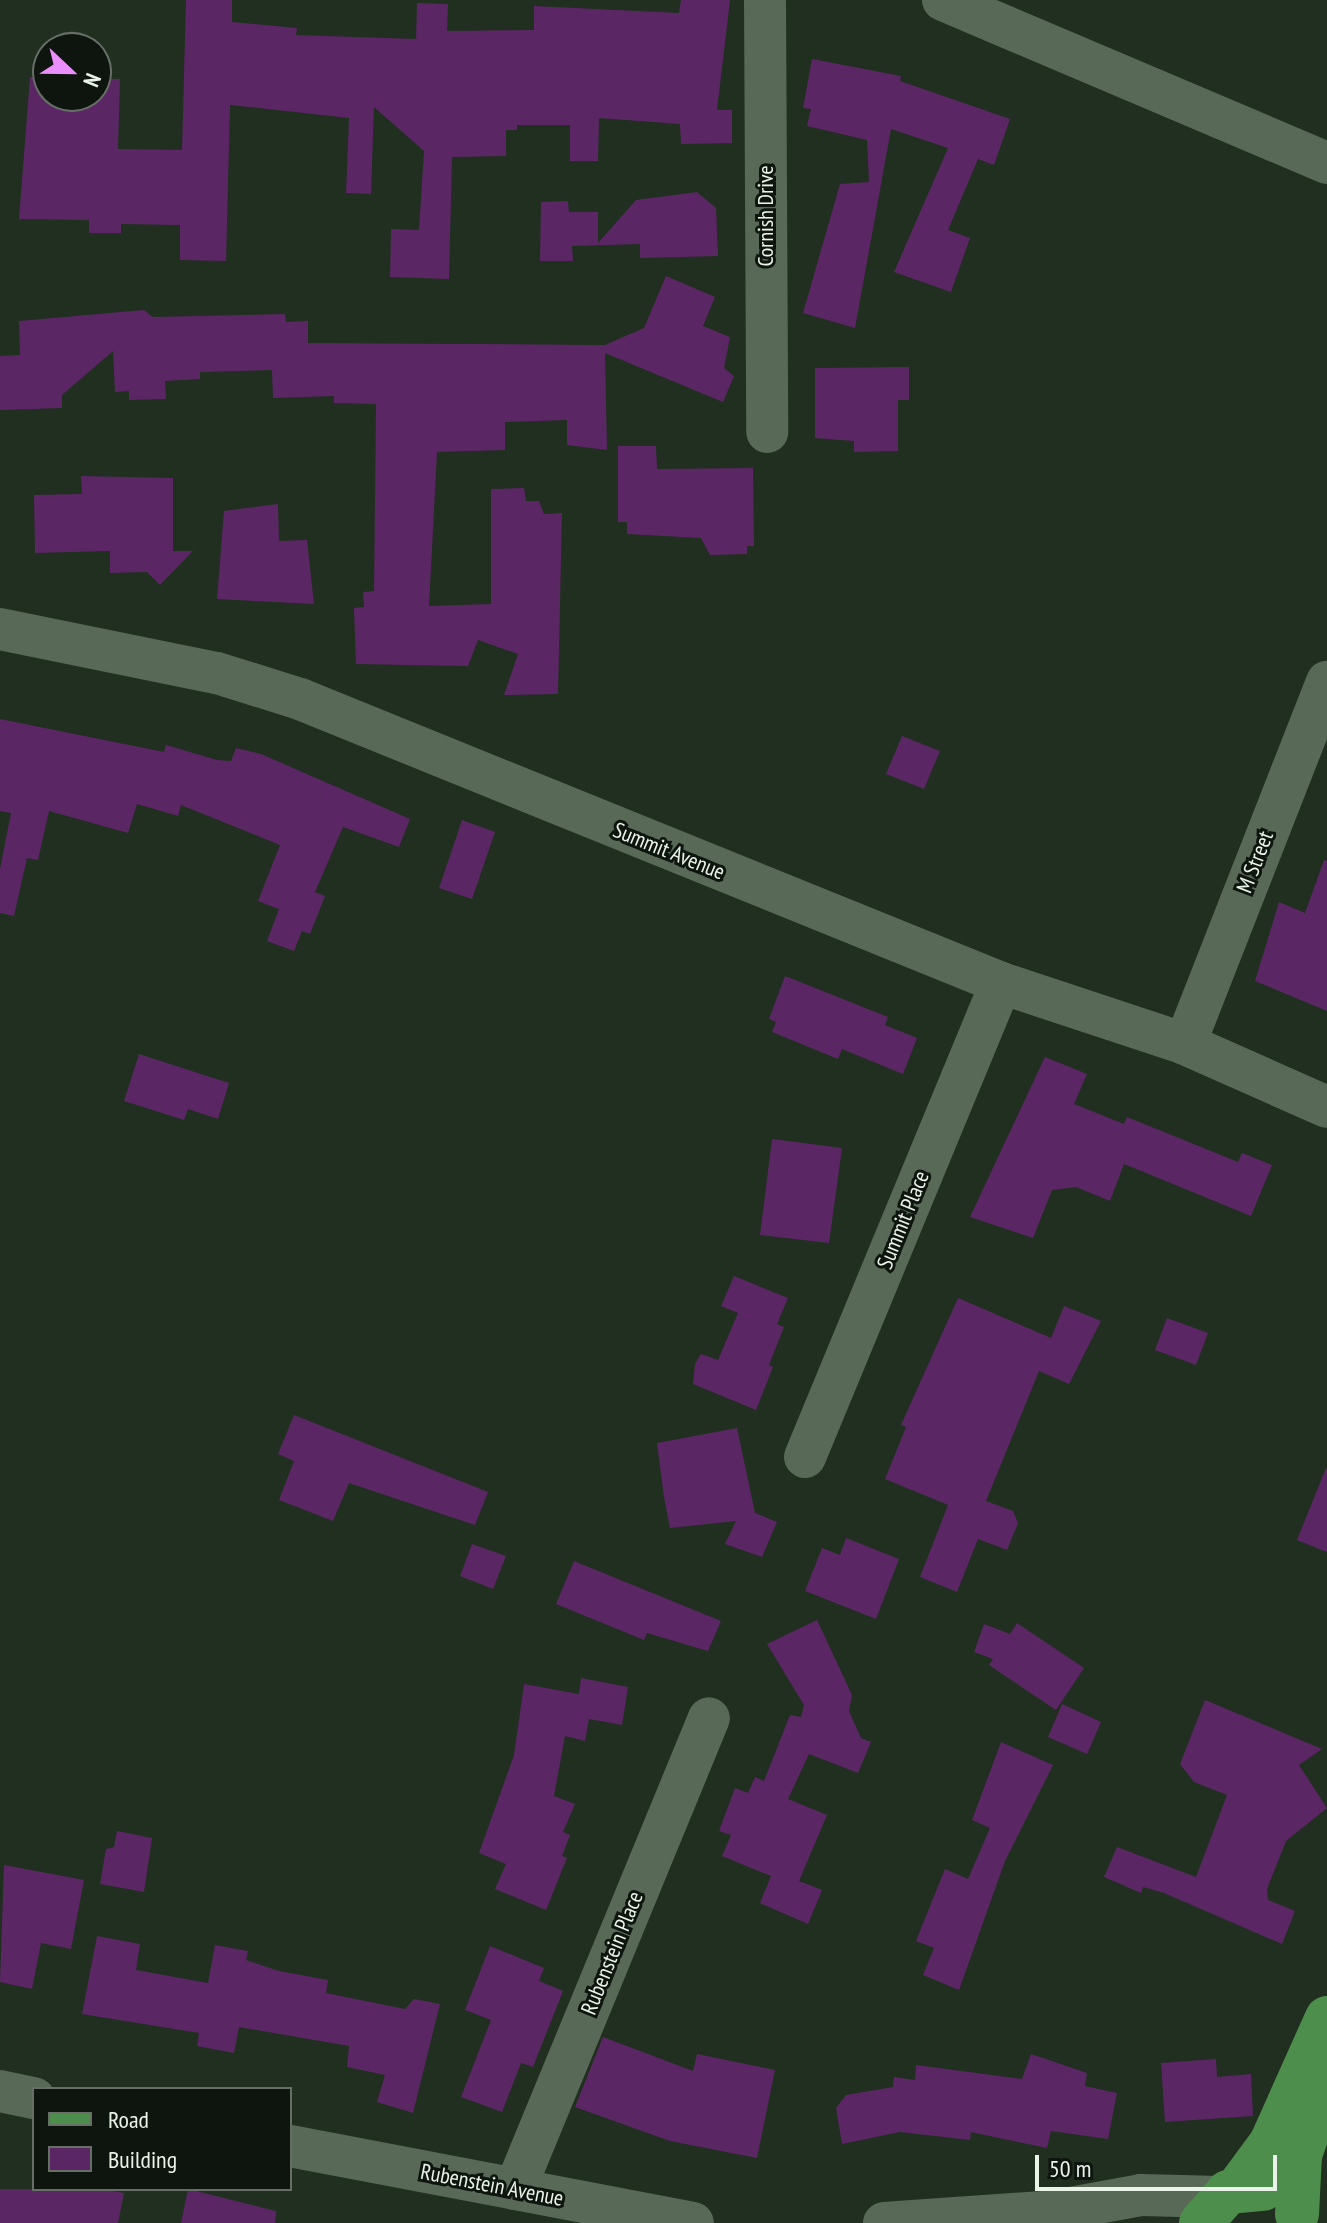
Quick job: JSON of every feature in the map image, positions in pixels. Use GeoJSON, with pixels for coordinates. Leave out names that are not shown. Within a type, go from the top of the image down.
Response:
{"type":"FeatureCollection","features":[{"type":"Feature","properties":{"kind":"main road"},"geometry":{"type":"LineString","coordinates":[[1219,2203],[1271,2143],[1327,2018]]}},
{"type":"Feature","properties":{"kind":"main road"},"geometry":{"type":"LineString","coordinates":[[1300,2220],[1300,2155],[1327,2079]]}},
{"type":"Feature","properties":{"kind":"main road"},"geometry":{"type":"LineString","coordinates":[[1219,2203],[1278,2194],[1300,2220]]}},
{"type":"Feature","properties":{"kind":"street","name":"Cornish Drive"},"geometry":{"type":"LineString","coordinates":[[765,0],[767,432]]}},
{"type":"Feature","properties":{"kind":"street"},"geometry":{"type":"LineString","coordinates":[[943,0],[1327,163]]}},
{"type":"Feature","properties":{"kind":"street","name":"Summit Avenue"},"geometry":{"type":"LineString","coordinates":[[0,629],[217,673],[300,699],[1001,983],[1185,1044],[1327,1107]]}},
{"type":"Feature","properties":{"kind":"street","name":"M Street"},"geometry":{"type":"LineString","coordinates":[[1185,1044],[1327,682]]}},
{"type":"Feature","properties":{"kind":"street","name":"Summit Place"},"geometry":{"type":"LineString","coordinates":[[805,1457],[1001,983]]}},
{"type":"Feature","properties":{"kind":"street","name":"Rubenstein Place"},"geometry":{"type":"LineString","coordinates":[[515,2189],[709,1718]]}},
{"type":"Feature","properties":{"kind":"street"},"geometry":{"type":"LineString","coordinates":[[0,2091],[32,2098]]}},
{"type":"Feature","properties":{"kind":"street","name":"Rubenstein Avenue"},"geometry":{"type":"LineString","coordinates":[[292,2146],[693,2223]]}},
{"type":"Feature","properties":{"kind":"street"},"geometry":{"type":"LineString","coordinates":[[884,2223],[1054,2211],[1141,2195],[1219,2203]]}},
{"type":"Feature","properties":{"kind":"street"},"geometry":{"type":"LineString","coordinates":[[1054,2211],[1140,2223]]}},
{"type":"Feature","properties":{"kind":"building"},"geometry":{"type":"Polygon","coordinates":[[[186,0],[232,0],[232,22],[297,28],[296,35],[416,39],[417,3],[448,4],[447,31],[534,30],[534,6],[679,13],[681,0],[730,0],[717,110],[732,110],[732,143],[681,144],[680,124],[599,118],[598,161],[570,161],[570,125],[517,125],[517,130],[506,130],[506,156],[452,157],[449,279],[390,277],[391,229],[419,230],[424,151],[374,107],[371,194],[346,193],[349,118],[230,105],[226,261],[180,260],[180,225],[121,224],[121,233],[89,233],[89,220],[19,219],[30,77],[32,112],[112,112],[112,79],[120,79],[118,149],[182,150],[186,0]]]}},
{"type":"Feature","properties":{"kind":"building"},"geometry":{"type":"Polygon","coordinates":[[[812,59],[901,76],[900,81],[1010,119],[994,165],[978,159],[948,230],[970,238],[951,292],[894,272],[948,148],[891,129],[855,328],[803,313],[840,184],[869,182],[867,140],[807,126],[811,109],[803,108],[812,59]]]}},
{"type":"Feature","properties":{"kind":"building"},"geometry":{"type":"Polygon","coordinates":[[[697,192],[716,208],[718,256],[640,258],[640,244],[572,246],[573,261],[540,261],[541,202],[568,201],[569,212],[598,212],[598,243],[636,200],[697,192]]]}},
{"type":"Feature","properties":{"kind":"building"},"geometry":{"type":"Polygon","coordinates":[[[666,276],[715,297],[703,326],[730,337],[724,368],[734,376],[723,402],[605,353],[607,450],[567,445],[567,420],[505,422],[505,450],[437,452],[429,606],[491,604],[491,489],[524,488],[526,501],[539,501],[544,514],[562,513],[558,694],[504,695],[518,654],[478,640],[468,666],[356,664],[354,608],[364,607],[363,592],[374,591],[376,404],[334,403],[334,396],[273,398],[272,370],[200,372],[200,379],[165,381],[166,399],[129,400],[129,391],[115,392],[113,351],[62,395],[62,408],[0,410],[0,356],[20,355],[19,321],[144,310],[153,317],[285,314],[286,322],[308,321],[308,343],[605,345],[644,328],[666,276]]]}},
{"type":"Feature","properties":{"kind":"building"},"geometry":{"type":"Polygon","coordinates":[[[909,367],[909,400],[898,400],[898,451],[854,452],[854,441],[815,438],[815,368],[909,367]]]}},
{"type":"Feature","properties":{"kind":"building"},"geometry":{"type":"Polygon","coordinates":[[[618,446],[656,446],[657,469],[753,468],[754,546],[747,546],[747,554],[710,555],[701,538],[627,534],[627,522],[618,522],[618,446]]]}},
{"type":"Feature","properties":{"kind":"building"},"geometry":{"type":"Polygon","coordinates":[[[81,476],[173,478],[173,551],[193,551],[160,585],[147,572],[110,573],[110,551],[35,553],[34,495],[82,494],[81,476]]]}},
{"type":"Feature","properties":{"kind":"building"},"geometry":{"type":"Polygon","coordinates":[[[278,504],[279,541],[307,540],[314,604],[217,599],[224,511],[278,504]]]}},
{"type":"Feature","properties":{"kind":"building"},"geometry":{"type":"Polygon","coordinates":[[[0,719],[164,752],[166,745],[217,760],[231,761],[236,748],[261,754],[410,819],[399,847],[343,827],[315,892],[325,896],[310,934],[302,931],[294,951],[267,941],[279,909],[258,901],[280,845],[181,805],[178,816],[137,804],[128,833],[49,811],[38,860],[27,858],[14,916],[0,913],[0,869],[11,813],[0,811],[0,719]]]}},
{"type":"Feature","properties":{"kind":"building"},"geometry":{"type":"Polygon","coordinates":[[[902,736],[940,751],[924,789],[886,774],[902,736]]]}},
{"type":"Feature","properties":{"kind":"building"},"geometry":{"type":"Polygon","coordinates":[[[462,820],[495,832],[472,899],[439,888],[462,820]]]}},
{"type":"Feature","properties":{"kind":"building"},"geometry":{"type":"Polygon","coordinates":[[[1324,860],[1327,861],[1327,1011],[1255,981],[1279,902],[1305,913],[1324,860]]]}},
{"type":"Feature","properties":{"kind":"building"},"geometry":{"type":"Polygon","coordinates":[[[785,976],[888,1017],[885,1025],[917,1038],[903,1074],[842,1049],[838,1059],[772,1032],[776,1022],[769,1019],[785,976]]]}},
{"type":"Feature","properties":{"kind":"building"},"geometry":{"type":"Polygon","coordinates":[[[139,1054],[229,1083],[218,1119],[188,1109],[184,1120],[124,1101],[139,1054]]]}},
{"type":"Feature","properties":{"kind":"building"},"geometry":{"type":"Polygon","coordinates":[[[1045,1057],[1087,1074],[1074,1104],[1124,1124],[1127,1117],[1238,1162],[1242,1153],[1272,1165],[1251,1216],[1124,1164],[1110,1201],[1076,1187],[1052,1190],[1033,1238],[970,1217],[1045,1057]]]}},
{"type":"Feature","properties":{"kind":"building"},"geometry":{"type":"Polygon","coordinates":[[[772,1139],[842,1148],[829,1243],[760,1235],[772,1139]]]}},
{"type":"Feature","properties":{"kind":"building"},"geometry":{"type":"Polygon","coordinates":[[[734,1276],[788,1298],[777,1324],[784,1327],[769,1365],[773,1367],[756,1410],[693,1384],[695,1364],[701,1354],[718,1360],[738,1313],[721,1306],[734,1276]]]}},
{"type":"Feature","properties":{"kind":"building"},"geometry":{"type":"Polygon","coordinates":[[[958,1298],[1051,1338],[1064,1306],[1101,1321],[1069,1384],[1039,1371],[986,1501],[1013,1511],[1018,1523],[1007,1550],[978,1539],[957,1592],[920,1577],[948,1505],[885,1479],[906,1427],[901,1425],[958,1298]]]}},
{"type":"Feature","properties":{"kind":"building"},"geometry":{"type":"Polygon","coordinates":[[[1167,1318],[1208,1333],[1196,1365],[1155,1350],[1167,1318]]]}},
{"type":"Feature","properties":{"kind":"building"},"geometry":{"type":"Polygon","coordinates":[[[294,1415],[488,1492],[475,1525],[349,1483],[333,1521],[279,1500],[294,1461],[278,1454],[294,1415]]]}},
{"type":"Feature","properties":{"kind":"building"},"geometry":{"type":"Polygon","coordinates":[[[737,1428],[755,1513],[777,1522],[762,1557],[725,1544],[736,1521],[670,1528],[657,1443],[737,1428]]]}},
{"type":"Feature","properties":{"kind":"building"},"geometry":{"type":"Polygon","coordinates":[[[1327,1469],[1327,1552],[1297,1540],[1327,1469]]]}},
{"type":"Feature","properties":{"kind":"building"},"geometry":{"type":"Polygon","coordinates":[[[846,1538],[899,1559],[876,1619],[805,1591],[822,1548],[840,1555],[846,1538]]]}},
{"type":"Feature","properties":{"kind":"building"},"geometry":{"type":"Polygon","coordinates":[[[472,1544],[506,1556],[493,1589],[460,1576],[472,1544]]]}},
{"type":"Feature","properties":{"kind":"building"},"geometry":{"type":"Polygon","coordinates":[[[574,1561],[721,1621],[708,1651],[647,1633],[644,1640],[556,1604],[574,1561]]]}},
{"type":"Feature","properties":{"kind":"building"},"geometry":{"type":"Polygon","coordinates":[[[817,1620],[852,1695],[849,1711],[861,1738],[871,1742],[858,1773],[809,1754],[788,1799],[827,1815],[799,1881],[822,1890],[808,1924],[760,1903],[771,1876],[722,1856],[731,1835],[719,1831],[735,1788],[748,1793],[755,1777],[764,1781],[790,1715],[801,1717],[804,1705],[767,1644],[817,1620]]]}},
{"type":"Feature","properties":{"kind":"building"},"geometry":{"type":"Polygon","coordinates":[[[1017,1623],[1084,1668],[1056,1710],[989,1665],[993,1659],[974,1652],[984,1624],[1010,1634],[1017,1623]]]}},
{"type":"Feature","properties":{"kind":"building"},"geometry":{"type":"Polygon","coordinates":[[[581,1678],[628,1687],[622,1725],[589,1719],[585,1741],[565,1736],[554,1796],[575,1804],[563,1832],[570,1835],[562,1856],[567,1858],[546,1910],[495,1889],[506,1864],[479,1853],[514,1755],[524,1684],[579,1694],[581,1678]]]}},
{"type":"Feature","properties":{"kind":"building"},"geometry":{"type":"Polygon","coordinates":[[[1205,1700],[1322,1749],[1299,1765],[1327,1808],[1286,1841],[1267,1889],[1268,1900],[1295,1911],[1282,1944],[1164,1893],[1143,1887],[1141,1893],[1104,1877],[1117,1847],[1196,1877],[1227,1795],[1194,1782],[1180,1764],[1205,1700]]]}},
{"type":"Feature","properties":{"kind":"building"},"geometry":{"type":"Polygon","coordinates":[[[1062,1704],[1101,1722],[1087,1754],[1048,1737],[1062,1704]]]}},
{"type":"Feature","properties":{"kind":"building"},"geometry":{"type":"Polygon","coordinates":[[[1001,1742],[1053,1765],[1005,1861],[959,1990],[923,1975],[934,1948],[916,1941],[945,1869],[968,1879],[990,1828],[972,1820],[1001,1742]]]}},
{"type":"Feature","properties":{"kind":"building"},"geometry":{"type":"Polygon","coordinates":[[[117,1831],[152,1838],[144,1892],[100,1884],[106,1849],[114,1847],[117,1831]]]}},
{"type":"Feature","properties":{"kind":"building"},"geometry":{"type":"Polygon","coordinates":[[[4,1865],[84,1880],[71,1949],[41,1943],[32,1989],[0,1982],[4,1865]]]}},
{"type":"Feature","properties":{"kind":"building"},"geometry":{"type":"Polygon","coordinates":[[[97,1936],[140,1944],[136,1970],[208,1983],[215,1945],[248,1951],[246,1960],[279,1971],[328,1980],[326,1993],[405,2009],[414,1999],[440,2004],[413,2113],[377,2102],[385,2075],[347,2067],[349,2046],[239,2027],[234,2053],[197,2046],[199,2033],[82,2014],[97,1936]]]}},
{"type":"Feature","properties":{"kind":"building"},"geometry":{"type":"Polygon","coordinates":[[[490,1946],[544,1968],[539,1981],[563,1991],[533,2067],[521,2063],[502,2112],[461,2097],[491,2020],[465,2010],[490,1946]]]}},
{"type":"Feature","properties":{"kind":"building"},"geometry":{"type":"Polygon","coordinates":[[[603,2037],[693,2071],[697,2054],[775,2070],[757,2158],[670,2141],[575,2107],[603,2037]]]}},
{"type":"Feature","properties":{"kind":"building"},"geometry":{"type":"Polygon","coordinates":[[[1031,2054],[1087,2073],[1085,2086],[1117,2093],[1108,2139],[1051,2131],[1047,2148],[971,2132],[970,2140],[900,2132],[842,2144],[836,2108],[846,2095],[893,2087],[894,2077],[915,2080],[916,2065],[1022,2079],[1031,2054]]]}},
{"type":"Feature","properties":{"kind":"building"},"geometry":{"type":"Polygon","coordinates":[[[1216,2059],[1217,2077],[1251,2074],[1253,2116],[1165,2122],[1161,2063],[1216,2059]]]}},
{"type":"Feature","properties":{"kind":"building"},"geometry":{"type":"Polygon","coordinates":[[[0,2189],[124,2193],[118,2223],[0,2223],[0,2189]]]}},
{"type":"Feature","properties":{"kind":"building"},"geometry":{"type":"Polygon","coordinates":[[[188,2191],[276,2211],[275,2223],[181,2223],[188,2191]]]}}]}
